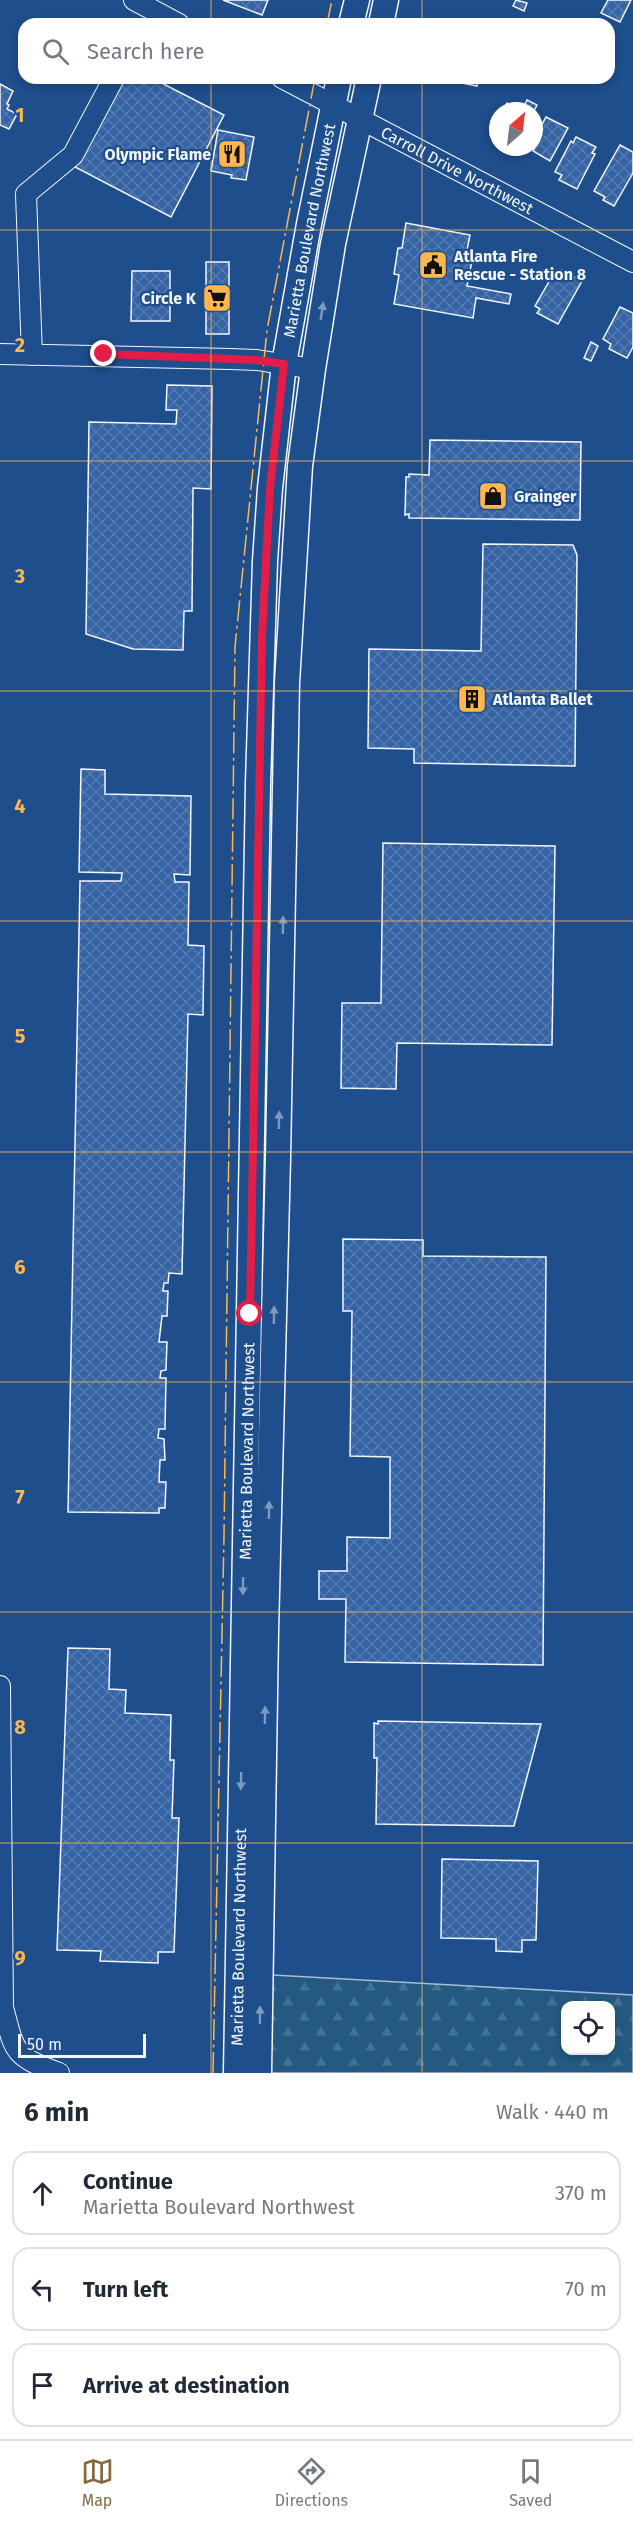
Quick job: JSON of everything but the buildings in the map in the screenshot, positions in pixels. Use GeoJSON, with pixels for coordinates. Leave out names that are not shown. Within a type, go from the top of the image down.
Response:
{"type":"FeatureCollection","features":[{"type":"Feature","properties":{"kind":"main road"},"geometry":{"type":"LineString","coordinates":[[352,18],[357,0]]}},
{"type":"Feature","properties":{"kind":"main road"},"geometry":{"type":"LineString","coordinates":[[382,18],[386,0]]}},
{"type":"Feature","properties":{"kind":"main road","name":"Marietta Boulevard Northwest"},"geometry":{"type":"LineString","coordinates":[[236,2073],[258,772],[270,488],[284,364],[309,224],[338,84]]}},
{"type":"Feature","properties":{"kind":"main road"},"geometry":{"type":"LineString","coordinates":[[259,2073],[266,1632],[279,1158],[287,683],[300,466],[313,369],[333,244],[368,84]]}},
{"type":"Feature","properties":{"kind":"street"},"geometry":{"type":"LineString","coordinates":[[142,11],[162,18]]}},
{"type":"Feature","properties":{"kind":"street"},"geometry":{"type":"LineString","coordinates":[[32,355],[26,194],[73,155],[111,84]]}},
{"type":"Feature","properties":{"kind":"street","name":"Carroll Drive Northwest"},"geometry":{"type":"LineString","coordinates":[[294,84],[633,262]]}},
{"type":"Feature","properties":{"kind":"street"},"geometry":{"type":"LineString","coordinates":[[0,354],[257,360],[313,369]]}},
{"type":"Feature","properties":{"kind":"street"},"geometry":{"type":"LineString","coordinates":[[0,1686],[3,2007],[13,2045],[28,2062],[59,2073]]}},
{"type":"Feature","properties":{"kind":"green space"},"geometry":{"type":"Polygon","coordinates":[[[255,1974],[633,1995],[633,2073],[268,2073],[255,1974]]]}},
{"type":"Feature","properties":{"kind":"power"},"geometry":{"type":"LineString","coordinates":[[328,18],[332,0]]}},
{"type":"Feature","properties":{"kind":"power"},"geometry":{"type":"LineString","coordinates":[[213,2073],[224,1537],[235,647],[267,330],[314,84]]}},
{"type":"Feature","properties":{"kind":"place","name":"Olympic Flame"},"geometry":{"type":"Point","coordinates":[232,154]}},
{"type":"Feature","properties":{"kind":"place","name":"Atlanta Fire Rescue - Station 8"},"geometry":{"type":"Point","coordinates":[433,265]}},
{"type":"Feature","properties":{"kind":"place","name":"Circle K"},"geometry":{"type":"Point","coordinates":[217,298]}},
{"type":"Feature","properties":{"kind":"place","name":"Grainger"},"geometry":{"type":"Point","coordinates":[493,496]}},
{"type":"Feature","properties":{"kind":"place","name":"Atlanta Ballet"},"geometry":{"type":"Point","coordinates":[472,699]}},
{"type":"Feature","properties":{"kind":"route"},"geometry":{"type":"LineString","coordinates":[[104,354],[257,360],[284,364],[270,488],[262,635],[250,1314]]}}]}
